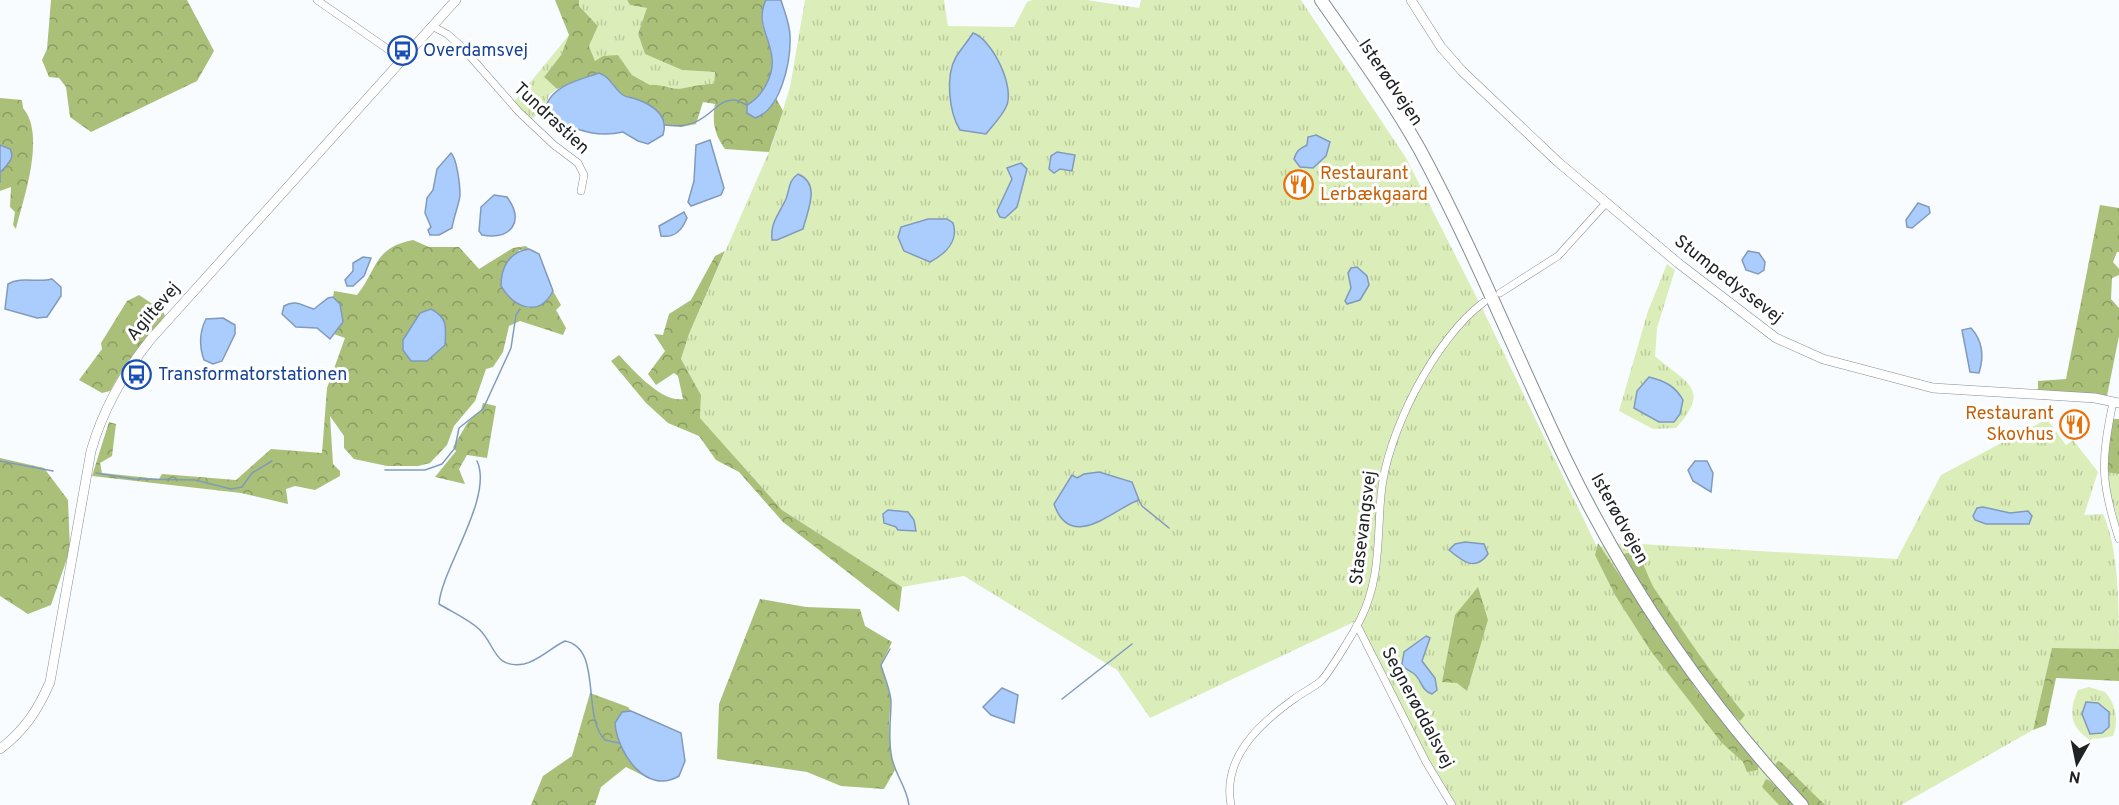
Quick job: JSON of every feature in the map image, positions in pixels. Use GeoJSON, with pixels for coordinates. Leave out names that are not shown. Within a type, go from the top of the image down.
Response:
{"type":"FeatureCollection","features":[{"type":"Feature","properties":{"kind":"highway","name":"Isterødvejen"},"geometry":{"type":"LineString","coordinates":[[1310,0],[1383,102],[1455,220]]}},
{"type":"Feature","properties":{"kind":"highway","name":"Isterødvejen"},"geometry":{"type":"LineString","coordinates":[[1321,0],[1395,108],[1424,158],[1566,459],[1624,568],[1698,680],[1742,737],[1802,805]]}},
{"type":"Feature","properties":{"kind":"street"},"geometry":{"type":"LineString","coordinates":[[317,0],[402,59]]}},
{"type":"Feature","properties":{"kind":"street","name":"Agiltevej"},"geometry":{"type":"LineString","coordinates":[[0,750],[23,729],[34,714],[50,682],[91,451],[103,416],[125,373],[150,340],[456,0]]}},
{"type":"Feature","properties":{"kind":"street","name":"Stumpedyssevej"},"geometry":{"type":"LineString","coordinates":[[1411,0],[1441,48],[1462,71],[1606,203],[1686,270],[1776,338],[1797,350],[1823,359],[1933,388],[2116,403]]}},
{"type":"Feature","properties":{"kind":"street","name":"Tundrastien"},"geometry":{"type":"LineString","coordinates":[[432,26],[447,34],[462,47],[519,112],[554,146],[578,163],[584,175],[581,191]]}},
{"type":"Feature","properties":{"kind":"street"},"geometry":{"type":"LineString","coordinates":[[1500,293],[1558,256],[1606,203]]}},
{"type":"Feature","properties":{"kind":"street","name":"Stasevangsvej"},"geometry":{"type":"LineString","coordinates":[[1231,805],[1228,790],[1230,771],[1243,748],[1267,719],[1324,678],[1357,625],[1375,581],[1381,492],[1394,443],[1412,399],[1434,356],[1466,315],[1484,302]]}},
{"type":"Feature","properties":{"kind":"street"},"geometry":{"type":"LineString","coordinates":[[2116,403],[2102,458],[2106,496],[2119,538]]}},
{"type":"Feature","properties":{"kind":"street","name":"Segnerøddalsvej"},"geometry":{"type":"LineString","coordinates":[[1357,625],[1426,762],[1452,805]]}},
{"type":"Feature","properties":{"kind":"green space"},"geometry":{"type":"Polygon","coordinates":[[[51,0],[187,0],[214,51],[197,81],[91,132],[70,117],[66,87],[59,78],[49,77],[42,60],[47,49],[51,0]]]}},
{"type":"Feature","properties":{"kind":"green space"},"geometry":{"type":"Polygon","coordinates":[[[555,0],[579,0],[579,6],[598,26],[589,46],[595,61],[603,56],[618,55],[632,75],[650,85],[680,89],[714,84],[715,72],[682,70],[645,54],[638,34],[647,8],[630,5],[627,0],[766,0],[762,24],[771,52],[772,65],[768,80],[758,99],[775,102],[776,98],[783,111],[769,152],[725,149],[718,138],[715,127],[715,104],[703,102],[696,124],[681,127],[665,125],[659,113],[654,109],[624,96],[599,73],[557,89],[544,77],[561,55],[569,35],[555,0]]]}},
{"type":"Feature","properties":{"kind":"green space"},"geometry":{"type":"Polygon","coordinates":[[[579,0],[627,0],[630,5],[648,8],[638,34],[645,54],[682,70],[715,72],[714,84],[681,89],[650,85],[632,75],[618,55],[595,61],[589,46],[598,26],[579,6],[579,0]]]}},
{"type":"Feature","properties":{"kind":"green space"},"geometry":{"type":"Polygon","coordinates":[[[805,0],[944,0],[948,26],[1014,27],[1027,2],[1032,0],[1087,0],[1139,8],[1141,0],[1301,0],[1406,158],[1483,310],[1597,547],[1623,543],[1897,559],[1941,475],[2047,419],[2066,445],[2073,440],[2098,472],[2084,515],[2103,514],[2108,528],[2117,579],[2119,649],[2052,648],[2033,730],[1901,805],[1446,805],[1447,801],[1356,621],[1150,718],[1117,670],[964,576],[902,587],[782,510],[700,418],[701,395],[681,359],[689,334],[772,145],[790,87],[805,0]]]}},
{"type":"Feature","properties":{"kind":"green space"},"geometry":{"type":"Polygon","coordinates":[[[569,35],[561,55],[544,77],[557,89],[549,95],[546,106],[531,120],[514,102],[569,35]]]}},
{"type":"Feature","properties":{"kind":"green space"},"geometry":{"type":"Polygon","coordinates":[[[0,98],[22,100],[33,134],[28,184],[16,229],[13,225],[15,212],[10,207],[11,187],[0,191],[0,98]]]}},
{"type":"Feature","properties":{"kind":"green space"},"geometry":{"type":"Polygon","coordinates":[[[2100,205],[2119,208],[2119,252],[2113,262],[2119,269],[2119,275],[2112,278],[2111,299],[2119,308],[2119,336],[2107,396],[2038,390],[2038,381],[2066,379],[2100,205]]]}},
{"type":"Feature","properties":{"kind":"green space"},"geometry":{"type":"Polygon","coordinates":[[[413,240],[429,247],[459,247],[479,269],[513,248],[526,246],[529,249],[519,250],[505,293],[528,308],[549,298],[553,291],[561,305],[556,310],[566,328],[563,335],[520,321],[509,326],[503,352],[493,367],[486,369],[475,401],[454,426],[447,445],[430,463],[418,466],[387,466],[354,459],[344,448],[344,436],[330,416],[333,464],[340,471],[340,476],[315,490],[295,486],[286,489],[288,504],[241,493],[92,476],[109,422],[116,424],[112,456],[100,463],[102,473],[159,479],[162,474],[236,480],[271,449],[322,453],[327,388],[345,338],[334,334],[343,322],[340,304],[333,297],[334,291],[357,295],[383,254],[390,248],[413,240]]]}},
{"type":"Feature","properties":{"kind":"green space"},"geometry":{"type":"Polygon","coordinates":[[[725,251],[689,334],[681,359],[701,395],[700,418],[782,510],[902,587],[899,612],[783,522],[739,472],[716,460],[699,436],[668,423],[646,403],[611,361],[619,355],[657,391],[675,399],[683,399],[678,376],[674,373],[656,385],[648,374],[665,351],[654,334],[663,335],[669,314],[691,300],[715,256],[725,251]]]}},
{"type":"Feature","properties":{"kind":"green space"},"geometry":{"type":"Polygon","coordinates":[[[1667,264],[1675,270],[1657,328],[1655,356],[1685,380],[1694,395],[1693,404],[1687,415],[1676,428],[1653,429],[1619,411],[1648,311],[1667,264]]]}},
{"type":"Feature","properties":{"kind":"green space"},"geometry":{"type":"Polygon","coordinates":[[[139,295],[163,311],[165,316],[125,365],[110,391],[102,393],[79,380],[102,349],[101,343],[127,301],[139,295]]]}},
{"type":"Feature","properties":{"kind":"green space"},"geometry":{"type":"Polygon","coordinates":[[[483,403],[496,406],[487,458],[467,455],[459,469],[465,484],[435,477],[456,451],[453,447],[468,422],[481,410],[483,403]]]}},
{"type":"Feature","properties":{"kind":"green space"},"geometry":{"type":"Polygon","coordinates":[[[2113,419],[2119,419],[2119,474],[2105,472],[2105,457],[2113,419]]]}},
{"type":"Feature","properties":{"kind":"green space"},"geometry":{"type":"Polygon","coordinates":[[[0,458],[44,468],[68,500],[70,550],[51,605],[28,614],[0,596],[0,458]]]}},
{"type":"Feature","properties":{"kind":"green space"},"geometry":{"type":"Polygon","coordinates":[[[2105,472],[2119,474],[2119,526],[2105,472]]]}},
{"type":"Feature","properties":{"kind":"green space"},"geometry":{"type":"Polygon","coordinates":[[[1598,543],[1698,692],[1758,764],[1758,770],[1747,772],[1743,762],[1721,742],[1650,650],[1615,595],[1595,555],[1598,543]]]}},
{"type":"Feature","properties":{"kind":"green space"},"geometry":{"type":"Polygon","coordinates":[[[1633,552],[1640,559],[1653,586],[1688,638],[1745,715],[1740,721],[1710,686],[1666,623],[1623,554],[1633,552]]]}},
{"type":"Feature","properties":{"kind":"green space"},"geometry":{"type":"Polygon","coordinates":[[[1478,587],[1488,620],[1467,691],[1457,683],[1442,682],[1455,615],[1478,587]]]}},
{"type":"Feature","properties":{"kind":"green space"},"geometry":{"type":"Polygon","coordinates":[[[760,599],[806,607],[860,609],[865,626],[892,642],[881,665],[891,699],[889,722],[891,755],[895,770],[884,789],[841,786],[807,772],[717,759],[719,704],[760,599]]]}},
{"type":"Feature","properties":{"kind":"green space"},"geometry":{"type":"Polygon","coordinates":[[[2052,648],[2119,649],[2119,681],[2056,678],[2046,725],[2033,730],[2052,648]]]}},
{"type":"Feature","properties":{"kind":"green space"},"geometry":{"type":"Polygon","coordinates":[[[2089,687],[2105,692],[2112,702],[2116,719],[2113,736],[2090,740],[2078,730],[2075,724],[2072,712],[2078,690],[2089,687]]]}},
{"type":"Feature","properties":{"kind":"green space"},"geometry":{"type":"Polygon","coordinates":[[[590,693],[628,707],[631,711],[622,712],[650,779],[626,767],[601,787],[595,805],[531,805],[543,776],[572,756],[590,693]]]}},
{"type":"Feature","properties":{"kind":"green space"},"geometry":{"type":"Polygon","coordinates":[[[1778,761],[1825,805],[1809,805],[1775,765],[1778,761]]]}},
{"type":"Feature","properties":{"kind":"green space"},"geometry":{"type":"Polygon","coordinates":[[[1766,779],[1794,805],[1779,805],[1762,787],[1766,779]]]}},
{"type":"Feature","properties":{"kind":"water"},"geometry":{"type":"Polygon","coordinates":[[[766,0],[781,0],[789,27],[789,58],[778,95],[764,113],[755,118],[747,113],[747,105],[758,97],[766,85],[772,65],[771,50],[762,16],[766,0]]]}},
{"type":"Feature","properties":{"kind":"water"},"geometry":{"type":"Polygon","coordinates":[[[973,33],[988,44],[1000,65],[1008,88],[1006,107],[986,134],[960,130],[951,104],[950,74],[956,57],[973,33]]]}},
{"type":"Feature","properties":{"kind":"water"},"geometry":{"type":"Polygon","coordinates":[[[599,73],[626,97],[642,101],[654,108],[664,122],[663,135],[648,144],[623,132],[596,134],[554,121],[546,106],[554,93],[568,84],[599,73]]]}},
{"type":"Feature","properties":{"kind":"water"},"geometry":{"type":"Polygon","coordinates":[[[1316,135],[1330,142],[1326,156],[1313,168],[1300,167],[1294,159],[1296,153],[1307,145],[1308,137],[1316,135]]]}},
{"type":"Feature","properties":{"kind":"water"},"geometry":{"type":"Polygon","coordinates":[[[710,140],[724,188],[721,195],[691,206],[688,202],[694,181],[696,145],[710,140]]]}},
{"type":"Feature","properties":{"kind":"water"},"geometry":{"type":"Polygon","coordinates":[[[0,145],[10,149],[12,156],[10,162],[0,173],[0,145]]]}},
{"type":"Feature","properties":{"kind":"water"},"geometry":{"type":"Polygon","coordinates":[[[1057,152],[1075,155],[1072,171],[1060,169],[1054,173],[1049,169],[1051,156],[1057,152]]]}},
{"type":"Feature","properties":{"kind":"water"},"geometry":{"type":"Polygon","coordinates":[[[451,153],[458,172],[459,201],[452,228],[439,235],[430,235],[428,230],[431,227],[425,213],[427,198],[433,190],[437,169],[451,153]]]}},
{"type":"Feature","properties":{"kind":"water"},"geometry":{"type":"Polygon","coordinates":[[[1021,163],[1027,169],[1017,207],[1005,218],[1000,217],[997,211],[1012,179],[1007,168],[1021,163]]]}},
{"type":"Feature","properties":{"kind":"water"},"geometry":{"type":"Polygon","coordinates":[[[798,174],[805,178],[811,191],[810,205],[803,229],[772,240],[774,224],[791,182],[798,174]]]}},
{"type":"Feature","properties":{"kind":"water"},"geometry":{"type":"Polygon","coordinates":[[[494,195],[507,197],[515,214],[515,221],[507,232],[501,235],[482,235],[479,231],[481,207],[494,195]]]}},
{"type":"Feature","properties":{"kind":"water"},"geometry":{"type":"Polygon","coordinates":[[[1918,203],[1929,207],[1930,213],[1912,228],[1907,227],[1906,220],[1918,203]]]}},
{"type":"Feature","properties":{"kind":"water"},"geometry":{"type":"Polygon","coordinates":[[[684,212],[687,218],[683,226],[670,236],[661,236],[659,226],[684,212]]]}},
{"type":"Feature","properties":{"kind":"water"},"geometry":{"type":"Polygon","coordinates":[[[928,219],[947,219],[953,223],[954,230],[949,246],[930,262],[904,251],[898,237],[901,227],[928,219]]]}},
{"type":"Feature","properties":{"kind":"water"},"geometry":{"type":"Polygon","coordinates":[[[529,249],[539,254],[553,291],[541,305],[534,307],[519,304],[506,294],[501,286],[505,267],[511,257],[529,249]]]}},
{"type":"Feature","properties":{"kind":"water"},"geometry":{"type":"Polygon","coordinates":[[[1748,251],[1759,253],[1765,262],[1764,270],[1758,274],[1746,270],[1742,260],[1748,251]]]}},
{"type":"Feature","properties":{"kind":"water"},"geometry":{"type":"Polygon","coordinates":[[[363,257],[371,258],[364,276],[353,286],[347,286],[345,280],[353,271],[353,263],[363,257]]]}},
{"type":"Feature","properties":{"kind":"water"},"geometry":{"type":"Polygon","coordinates":[[[1357,267],[1367,276],[1369,285],[1360,300],[1347,304],[1345,301],[1351,288],[1348,273],[1351,268],[1357,267]]]}},
{"type":"Feature","properties":{"kind":"water"},"geometry":{"type":"Polygon","coordinates":[[[52,279],[61,287],[61,296],[47,317],[37,318],[5,309],[8,284],[18,280],[52,279]]]}},
{"type":"Feature","properties":{"kind":"water"},"geometry":{"type":"Polygon","coordinates":[[[333,297],[340,304],[343,322],[330,339],[317,328],[296,327],[282,314],[284,306],[288,304],[296,303],[314,309],[328,298],[333,297]]]}},
{"type":"Feature","properties":{"kind":"water"},"geometry":{"type":"Polygon","coordinates":[[[431,309],[437,312],[445,324],[445,345],[427,361],[411,361],[403,350],[403,340],[420,313],[431,309]]]}},
{"type":"Feature","properties":{"kind":"water"},"geometry":{"type":"Polygon","coordinates":[[[223,318],[235,325],[235,334],[222,361],[213,364],[204,360],[201,350],[202,329],[206,319],[223,318]]]}},
{"type":"Feature","properties":{"kind":"water"},"geometry":{"type":"Polygon","coordinates":[[[1971,328],[1978,338],[1981,349],[1982,361],[1979,373],[1970,372],[1962,330],[1971,328]]]}},
{"type":"Feature","properties":{"kind":"water"},"geometry":{"type":"Polygon","coordinates":[[[1649,377],[1669,385],[1683,400],[1680,414],[1674,422],[1659,422],[1634,408],[1637,391],[1649,377]]]}},
{"type":"Feature","properties":{"kind":"water"},"geometry":{"type":"Polygon","coordinates":[[[1695,461],[1707,461],[1713,473],[1711,492],[1693,481],[1688,470],[1695,461]]]}},
{"type":"Feature","properties":{"kind":"water"},"geometry":{"type":"Polygon","coordinates":[[[1099,472],[1132,482],[1139,500],[1094,523],[1082,527],[1071,525],[1062,518],[1054,504],[1072,475],[1077,478],[1084,474],[1099,472]]]}},
{"type":"Feature","properties":{"kind":"water"},"geometry":{"type":"Polygon","coordinates":[[[1983,507],[2010,513],[2028,511],[2032,516],[2029,524],[1986,524],[1975,520],[1973,516],[1977,508],[1983,507]]]}},
{"type":"Feature","properties":{"kind":"water"},"geometry":{"type":"Polygon","coordinates":[[[888,510],[908,512],[914,520],[916,531],[898,530],[884,523],[883,514],[888,510]]]}},
{"type":"Feature","properties":{"kind":"water"},"geometry":{"type":"Polygon","coordinates":[[[1465,542],[1484,544],[1488,554],[1478,563],[1473,564],[1464,561],[1449,550],[1455,544],[1465,542]]]}},
{"type":"Feature","properties":{"kind":"water"},"geometry":{"type":"Polygon","coordinates":[[[1426,636],[1430,638],[1422,661],[1435,678],[1437,690],[1432,694],[1425,690],[1416,675],[1402,664],[1404,652],[1426,636]]]}},
{"type":"Feature","properties":{"kind":"water"},"geometry":{"type":"Polygon","coordinates":[[[1002,688],[1018,695],[1014,723],[991,715],[983,707],[1002,688]]]}},
{"type":"Feature","properties":{"kind":"water"},"geometry":{"type":"Polygon","coordinates":[[[2086,702],[2098,703],[2109,712],[2109,727],[2102,733],[2090,734],[2082,714],[2086,702]]]}},
{"type":"Feature","properties":{"kind":"water"},"geometry":{"type":"Polygon","coordinates":[[[631,711],[681,733],[685,761],[679,776],[667,781],[655,780],[645,776],[627,758],[615,723],[622,712],[631,711]]]}},
{"type":"Feature","properties":{"kind":"waterway"},"geometry":{"type":"LineString","coordinates":[[665,125],[680,126],[691,123],[727,101],[736,100],[747,105]]}},
{"type":"Feature","properties":{"kind":"waterway"},"geometry":{"type":"LineString","coordinates":[[385,470],[425,470],[442,464],[455,448],[459,428],[483,409],[511,348],[516,315],[520,309]]}},
{"type":"Feature","properties":{"kind":"waterway"},"geometry":{"type":"LineString","coordinates":[[0,461],[53,471]]}},
{"type":"Feature","properties":{"kind":"waterway"},"geometry":{"type":"LineString","coordinates":[[96,473],[134,479],[195,480],[231,489],[242,487],[252,473],[272,461]]}},
{"type":"Feature","properties":{"kind":"waterway"},"geometry":{"type":"LineString","coordinates":[[477,461],[480,476],[479,494],[448,572],[439,604],[479,629],[496,654],[506,663],[524,664],[565,641],[577,646],[584,656],[588,669],[598,729],[605,740],[619,743]]}},
{"type":"Feature","properties":{"kind":"waterway"},"geometry":{"type":"LineString","coordinates":[[1138,499],[1142,506],[1169,528]]}},
{"type":"Feature","properties":{"kind":"waterway"},"geometry":{"type":"LineString","coordinates":[[1062,699],[1132,644]]}},
{"type":"Feature","properties":{"kind":"waterway"},"geometry":{"type":"LineString","coordinates":[[890,649],[881,665],[891,701],[890,746],[894,767],[909,805]]}},
{"type":"Feature","properties":{"kind":"place","name":"Overdamsvej"},"geometry":{"type":"Point","coordinates":[402,51]}},
{"type":"Feature","properties":{"kind":"place","name":"Restaurant Lerbækgaard"},"geometry":{"type":"Point","coordinates":[1299,184]}},
{"type":"Feature","properties":{"kind":"place","name":"Transformatorstationen"},"geometry":{"type":"Point","coordinates":[137,375]}},
{"type":"Feature","properties":{"kind":"place","name":"Restaurant Skovhus"},"geometry":{"type":"Point","coordinates":[2075,424]}}]}
